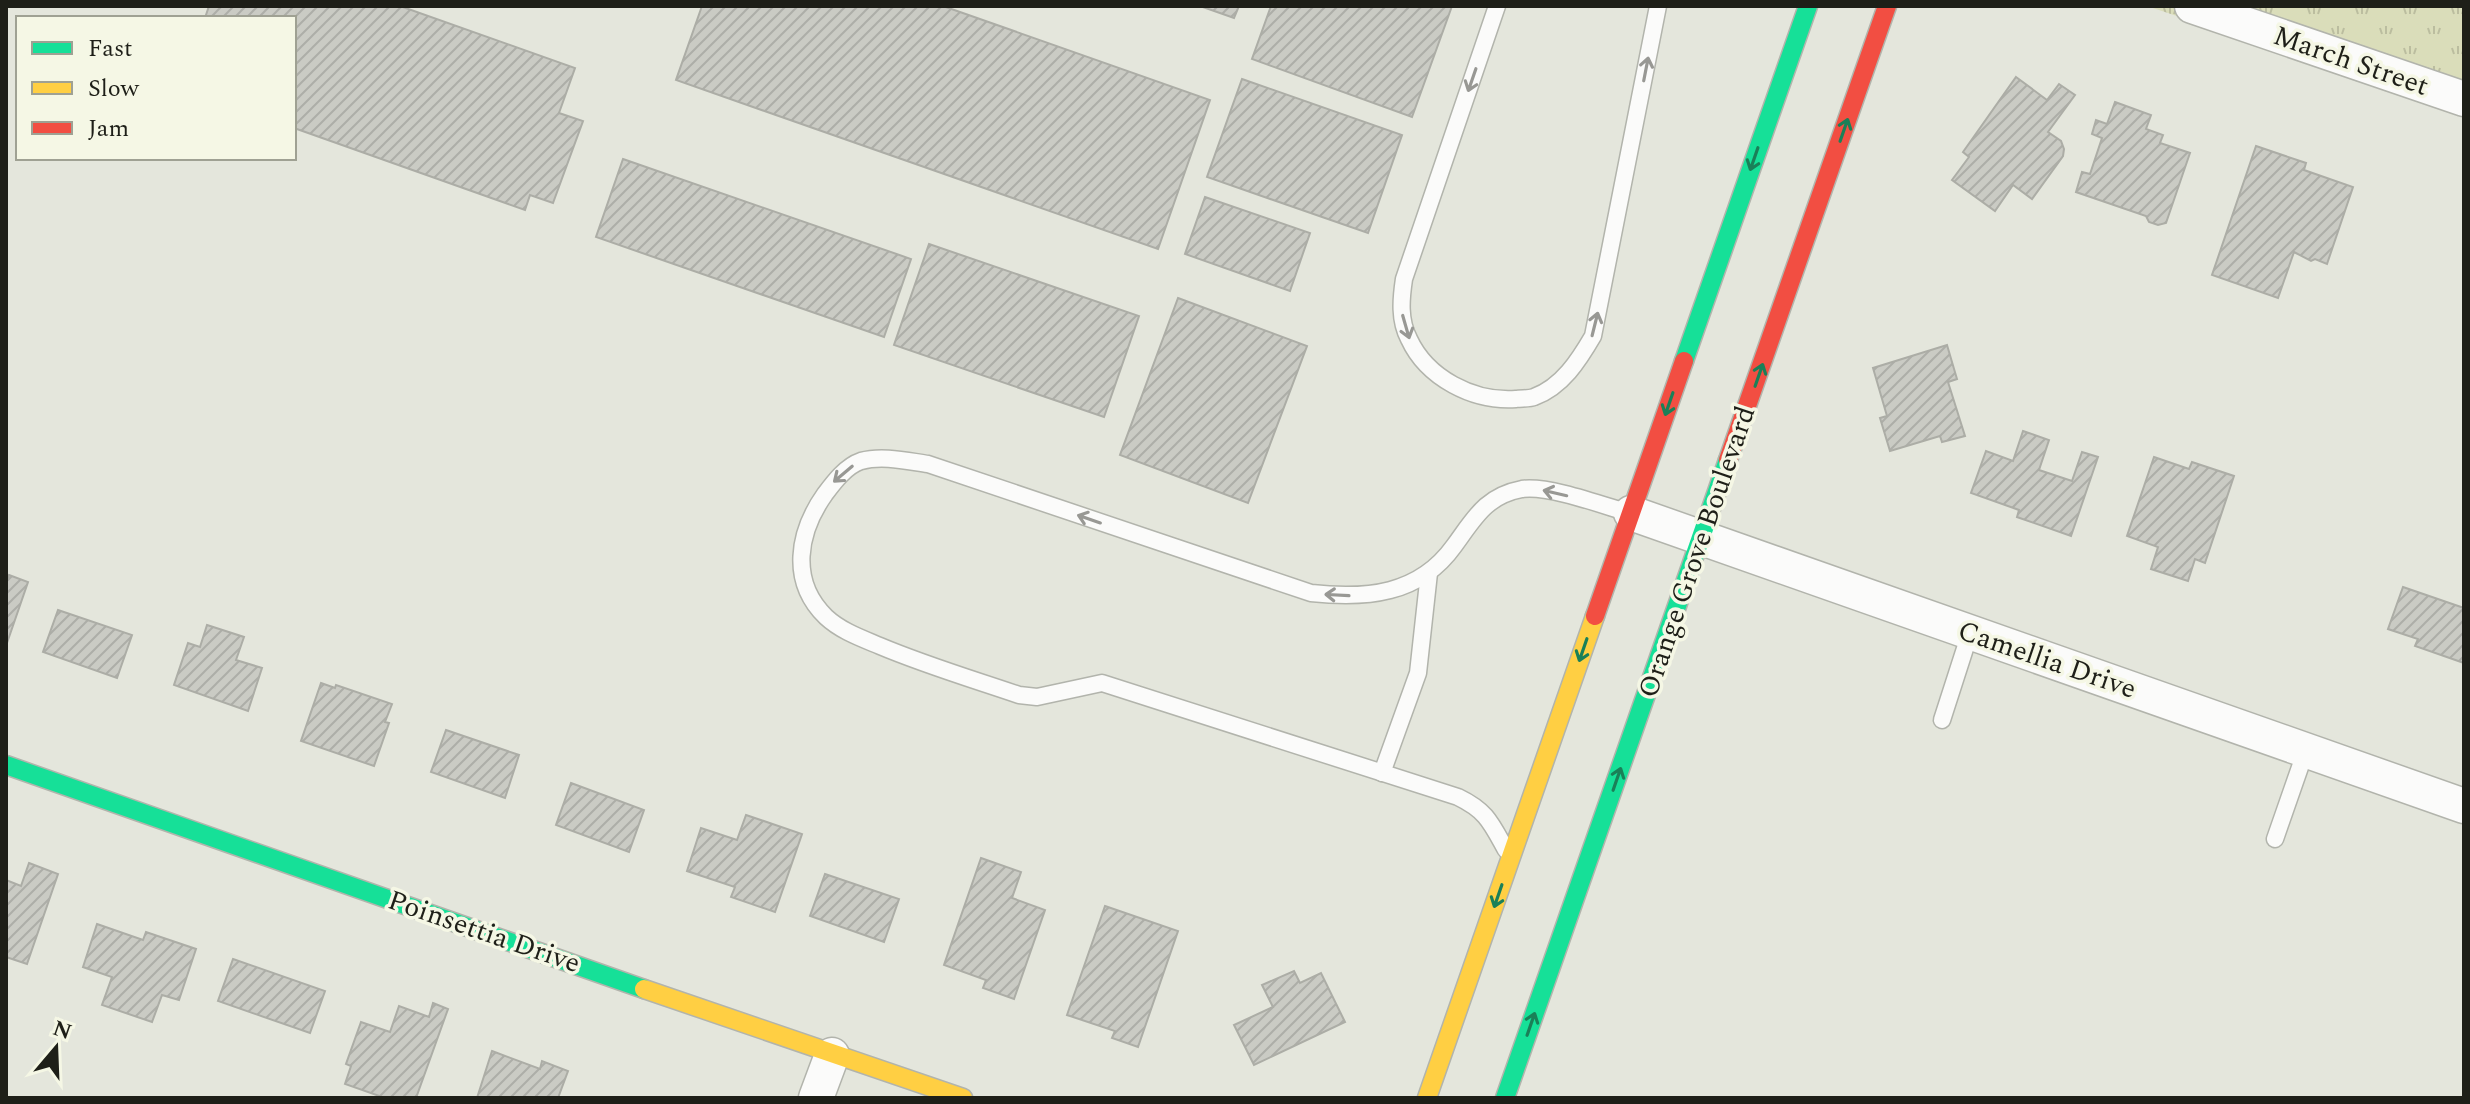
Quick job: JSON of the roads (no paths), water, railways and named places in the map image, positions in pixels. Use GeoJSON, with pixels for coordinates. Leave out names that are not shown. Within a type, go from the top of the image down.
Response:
{"type":"FeatureCollection","features":[{"type":"Feature","properties":{"kind":"street"},"geometry":{"type":"LineString","coordinates":[[1427,1098],[1808,6]]}},
{"type":"Feature","properties":{"kind":"street","name":"Orange Grove Boulevard"},"geometry":{"type":"LineString","coordinates":[[1505,1098],[1887,6]]}},
{"type":"Feature","properties":{"kind":"street","name":"March Street"},"geometry":{"type":"LineString","coordinates":[[2192,6],[2464,99]]}},
{"type":"Feature","properties":{"kind":"street","name":"Camellia Drive"},"geometry":{"type":"LineString","coordinates":[[1631,513],[2464,806]]}},
{"type":"Feature","properties":{"kind":"street","name":"Poinsettia Drive"},"geometry":{"type":"LineString","coordinates":[[6,765],[832,1055],[963,1098]]}},
{"type":"Feature","properties":{"kind":"street"},"geometry":{"type":"LineString","coordinates":[[816,1098],[832,1055]]}},
{"type":"Feature","properties":{"kind":"lane"},"geometry":{"type":"LineString","coordinates":[[1497,6],[1404,279],[1400,306],[1407,337],[1421,360],[1444,380],[1476,395],[1500,400],[1533,397],[1559,382],[1579,359],[1593,336],[1658,6]]}},
{"type":"Feature","properties":{"kind":"lane"},"geometry":{"type":"LineString","coordinates":[[1510,859],[1488,818],[1477,806],[1458,797],[1102,683],[1037,697],[1019,695],[910,659],[844,631],[825,616],[808,591],[802,564],[803,538],[812,512],[835,480],[859,462],[884,458],[928,464],[1311,593],[1345,597],[1404,588],[1429,573],[1452,549],[1473,517],[1495,497],[1524,489],[1551,491],[1631,513]]}},
{"type":"Feature","properties":{"kind":"lane"},"geometry":{"type":"LineString","coordinates":[[1382,773],[1418,673],[1429,573]]}},
{"type":"Feature","properties":{"kind":"lane"},"geometry":{"type":"LineString","coordinates":[[1942,720],[1970,633]]}},
{"type":"Feature","properties":{"kind":"lane"},"geometry":{"type":"LineString","coordinates":[[2275,839],[2306,750]]}}]}
